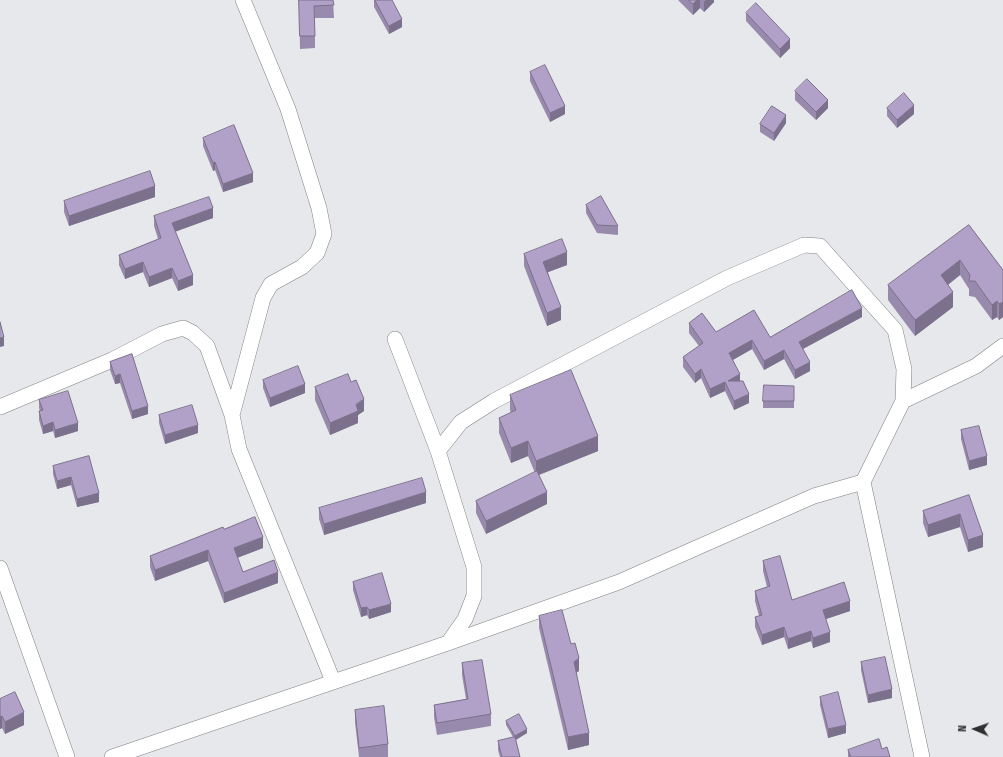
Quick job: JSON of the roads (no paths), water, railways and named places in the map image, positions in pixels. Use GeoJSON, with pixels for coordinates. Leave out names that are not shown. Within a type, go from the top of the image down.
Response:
{"type":"FeatureCollection","features":[{"type":"Feature","properties":{"kind":"street"},"geometry":{"type":"LineString","coordinates":[[232,415],[264,298],[271,284],[302,267],[317,253],[324,234],[319,208],[288,109],[243,0]]}},
{"type":"Feature","properties":{"kind":"street"},"geometry":{"type":"LineString","coordinates":[[438,450],[461,422],[494,401],[727,278],[804,245],[820,246],[895,330],[904,369],[903,402],[863,482],[922,757]]}},
{"type":"Feature","properties":{"kind":"street"},"geometry":{"type":"LineString","coordinates":[[0,407],[112,360],[162,334],[183,328],[193,333],[206,346],[232,415],[239,449],[333,681]]}},
{"type":"Feature","properties":{"kind":"street"},"geometry":{"type":"LineString","coordinates":[[395,339],[438,450],[474,567],[474,596],[465,619],[448,643]]}},
{"type":"Feature","properties":{"kind":"street"},"geometry":{"type":"LineString","coordinates":[[903,402],[976,366],[1003,346]]}},
{"type":"Feature","properties":{"kind":"street"},"geometry":{"type":"LineString","coordinates":[[112,757],[448,643],[618,582],[814,496],[863,482]]}},
{"type":"Feature","properties":{"kind":"street"},"geometry":{"type":"LineString","coordinates":[[0,568],[67,757]]}}]}
